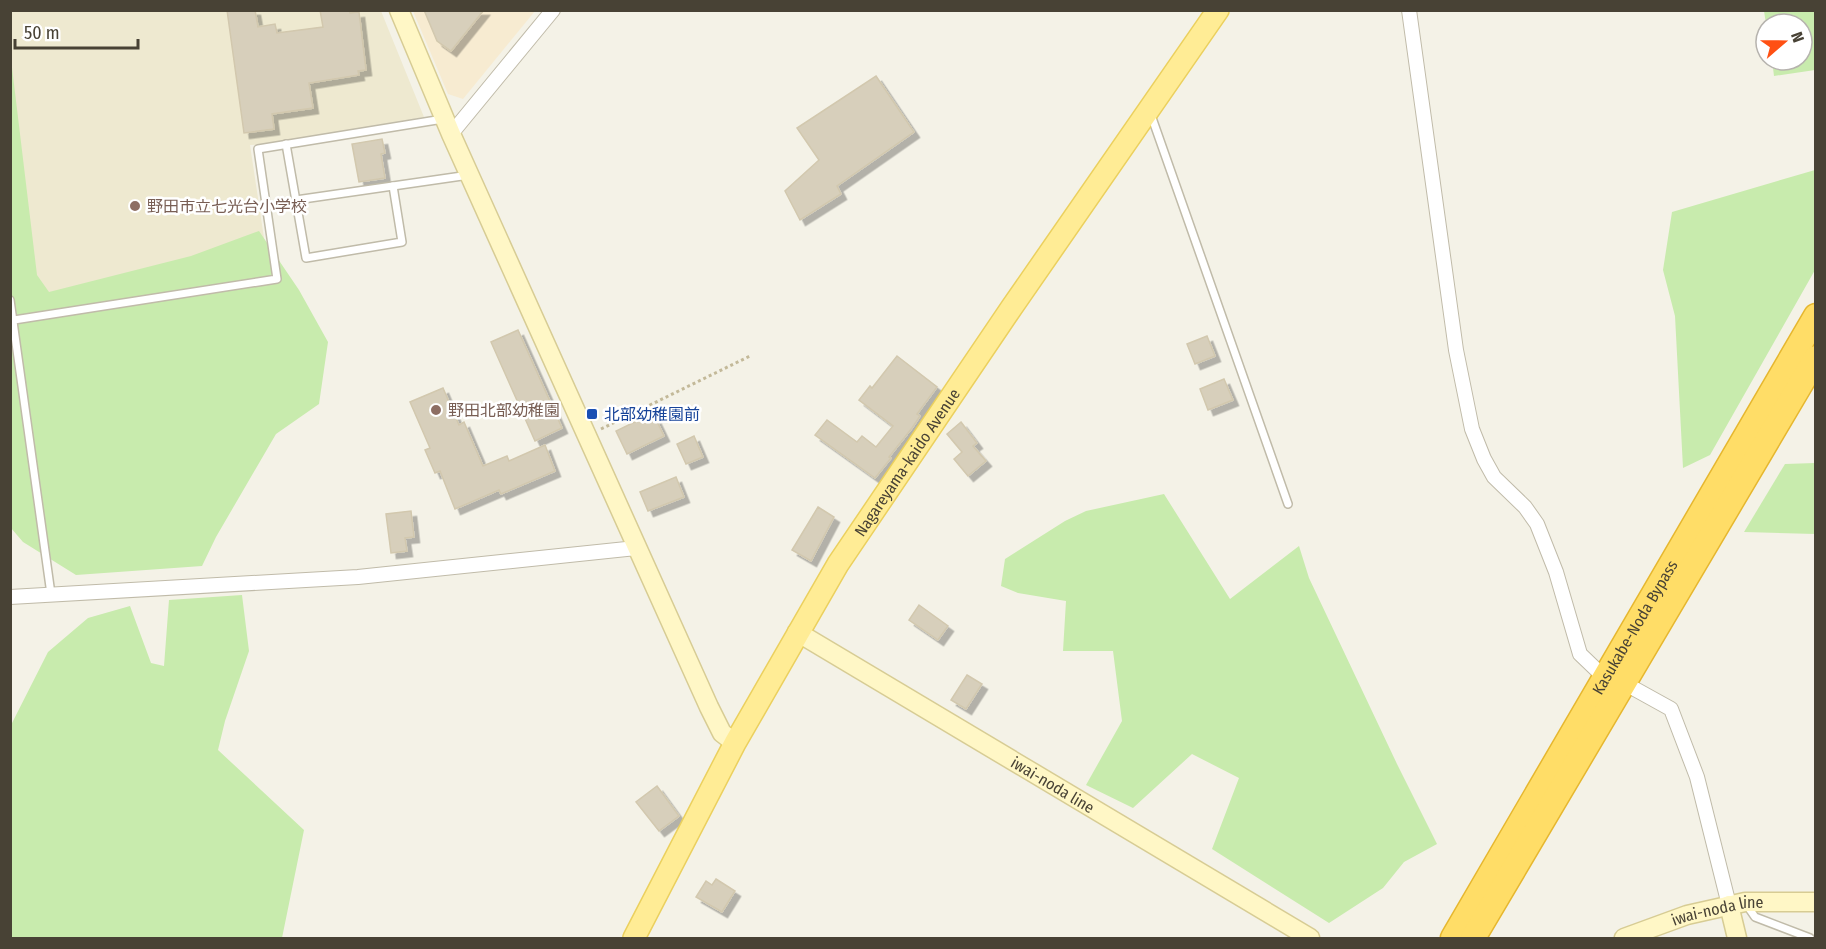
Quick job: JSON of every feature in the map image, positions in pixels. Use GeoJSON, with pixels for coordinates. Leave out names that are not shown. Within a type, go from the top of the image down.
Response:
{"type":"FeatureCollection","features":[{"type":"Feature","properties":{"kind":"highway","name":"Kasukabe-Noda Bypass"},"geometry":{"type":"LineString","coordinates":[[1473,939],[1815,316]]}},
{"type":"Feature","properties":{"kind":"highway","name":"Kasukabe-Noda Bypass"},"geometry":{"type":"LineString","coordinates":[[1453,939],[1815,358]]}},
{"type":"Feature","properties":{"kind":"main road","name":"Nagareyama-kaido Avenue"},"geometry":{"type":"LineString","coordinates":[[634,939],[735,743],[838,564],[1218,10]]}},
{"type":"Feature","properties":{"kind":"street"},"geometry":{"type":"LineString","coordinates":[[399,10],[469,175],[715,721],[722,733],[735,743]]}},
{"type":"Feature","properties":{"kind":"street"},"geometry":{"type":"LineString","coordinates":[[448,126],[553,10]]}},
{"type":"Feature","properties":{"kind":"street"},"geometry":{"type":"LineString","coordinates":[[1409,10],[1456,350],[1472,429],[1494,477],[1525,507],[1537,524],[1556,572],[1580,654],[1614,680],[1671,709],[1697,777],[1737,903],[1737,939]]}},
{"type":"Feature","properties":{"kind":"street"},"geometry":{"type":"LineString","coordinates":[[10,597],[358,577],[636,548]]}},
{"type":"Feature","properties":{"kind":"street","name":"iwai-noda line"},"geometry":{"type":"LineString","coordinates":[[797,632],[1068,792],[1310,939]]}},
{"type":"Feature","properties":{"kind":"street","name":"iwai-noda line"},"geometry":{"type":"LineString","coordinates":[[1624,939],[1687,915],[1737,903],[1815,902]]}},
{"type":"Feature","properties":{"kind":"lane"},"geometry":{"type":"LineString","coordinates":[[1149,109],[1288,504]]}},
{"type":"Feature","properties":{"kind":"lane"},"geometry":{"type":"LineString","coordinates":[[14,320],[277,279],[258,149],[448,126]]}},
{"type":"Feature","properties":{"kind":"lane"},"geometry":{"type":"LineString","coordinates":[[286,144],[306,258],[402,242],[393,186]]}},
{"type":"Feature","properties":{"kind":"lane"},"geometry":{"type":"LineString","coordinates":[[296,200],[469,175]]}},
{"type":"Feature","properties":{"kind":"lane"},"geometry":{"type":"LineString","coordinates":[[10,300],[51,594]]}},
{"type":"Feature","properties":{"kind":"lane"},"geometry":{"type":"LineString","coordinates":[[1737,903],[1755,917],[1810,939]]}},
{"type":"Feature","properties":{"kind":"path"},"geometry":{"type":"LineString","coordinates":[[586,436],[750,356]]}},
{"type":"Feature","properties":{"kind":"shaded area","name":"野田市立七光台小学校"},"geometry":{"type":"Polygon","coordinates":[[[10,11],[381,11],[424,117],[286,144],[250,145],[269,271],[26,314],[11,267],[10,11]]]}},
{"type":"Feature","properties":{"kind":"shaded area"},"geometry":{"type":"Polygon","coordinates":[[[413,11],[535,11],[463,99],[448,94],[413,11]]]}},
{"type":"Feature","properties":{"kind":"green space"},"geometry":{"type":"Polygon","coordinates":[[[1815,11],[1815,70],[1814,12],[1764,12],[1815,11]]]}},
{"type":"Feature","properties":{"kind":"green space"},"geometry":{"type":"Polygon","coordinates":[[[10,51],[37,275],[49,292],[191,256],[259,231],[299,290],[328,342],[319,404],[276,434],[216,537],[202,566],[76,575],[23,542],[11,528],[10,51]]]}},
{"type":"Feature","properties":{"kind":"green space"},"geometry":{"type":"Polygon","coordinates":[[[1774,72],[1801,72],[1774,76],[1774,72]]]}},
{"type":"Feature","properties":{"kind":"green space"},"geometry":{"type":"Polygon","coordinates":[[[1815,170],[1815,270],[1710,455],[1683,468],[1675,316],[1663,270],[1672,212],[1815,170]]]}},
{"type":"Feature","properties":{"kind":"green space"},"geometry":{"type":"Polygon","coordinates":[[[1815,463],[1815,534],[1744,532],[1785,464],[1815,463]]]}},
{"type":"Feature","properties":{"kind":"green space"},"geometry":{"type":"Polygon","coordinates":[[[1164,494],[1230,599],[1299,546],[1309,578],[1437,844],[1404,862],[1383,888],[1329,923],[1212,849],[1239,778],[1192,754],[1133,808],[1086,785],[1122,721],[1113,651],[1063,651],[1066,601],[1018,593],[1001,586],[1005,559],[1065,521],[1086,511],[1164,494]]]}},
{"type":"Feature","properties":{"kind":"green space"},"geometry":{"type":"Polygon","coordinates":[[[242,595],[249,651],[225,721],[218,750],[304,830],[282,938],[11,938],[11,725],[48,652],[88,618],[130,606],[151,663],[164,666],[169,600],[242,595]]]}},
{"type":"Feature","properties":{"kind":"building"},"geometry":{"type":"Polygon","coordinates":[[[227,10],[255,10],[258,27],[275,24],[277,33],[323,27],[320,10],[359,12],[366,70],[358,71],[359,75],[309,83],[313,108],[272,114],[274,129],[244,133],[227,10]]]}},
{"type":"Feature","properties":{"kind":"building"},"geometry":{"type":"Polygon","coordinates":[[[424,10],[484,10],[451,51],[437,41],[424,10]]]}},
{"type":"Feature","properties":{"kind":"building"},"geometry":{"type":"Polygon","coordinates":[[[876,76],[914,132],[837,186],[841,194],[800,220],[785,191],[819,160],[797,128],[876,76]]]}},
{"type":"Feature","properties":{"kind":"building"},"geometry":{"type":"Polygon","coordinates":[[[382,139],[385,153],[381,154],[385,178],[359,182],[352,144],[382,139]]]}},
{"type":"Feature","properties":{"kind":"building"},"geometry":{"type":"Polygon","coordinates":[[[518,330],[562,428],[535,441],[491,342],[518,330]]]}},
{"type":"Feature","properties":{"kind":"building"},"geometry":{"type":"Polygon","coordinates":[[[1207,336],[1215,356],[1195,364],[1187,344],[1207,336]]]}},
{"type":"Feature","properties":{"kind":"building"},"geometry":{"type":"Polygon","coordinates":[[[897,356],[937,387],[917,414],[920,416],[912,428],[875,478],[815,435],[827,420],[857,442],[862,436],[876,447],[893,426],[859,400],[870,386],[872,388],[897,356]]]}},
{"type":"Feature","properties":{"kind":"building"},"geometry":{"type":"Polygon","coordinates":[[[1224,379],[1233,400],[1208,410],[1200,389],[1224,379]]]}},
{"type":"Feature","properties":{"kind":"building"},"geometry":{"type":"Polygon","coordinates":[[[443,388],[459,425],[464,422],[483,466],[507,456],[509,461],[545,445],[555,471],[501,494],[499,490],[455,509],[440,471],[435,473],[425,450],[430,448],[410,402],[443,388]]]}},
{"type":"Feature","properties":{"kind":"building"},"geometry":{"type":"Polygon","coordinates":[[[653,413],[664,436],[627,454],[616,431],[653,413]]]}},
{"type":"Feature","properties":{"kind":"building"},"geometry":{"type":"Polygon","coordinates":[[[961,422],[977,443],[973,446],[986,461],[968,476],[954,459],[962,452],[947,434],[961,422]]]}},
{"type":"Feature","properties":{"kind":"building"},"geometry":{"type":"Polygon","coordinates":[[[694,436],[703,457],[686,464],[677,444],[694,436]]]}},
{"type":"Feature","properties":{"kind":"building"},"geometry":{"type":"Polygon","coordinates":[[[676,477],[684,497],[648,511],[640,492],[676,477]]]}},
{"type":"Feature","properties":{"kind":"building"},"geometry":{"type":"Polygon","coordinates":[[[818,507],[834,517],[811,561],[792,550],[818,507]]]}},
{"type":"Feature","properties":{"kind":"building"},"geometry":{"type":"Polygon","coordinates":[[[411,511],[414,537],[405,538],[407,551],[391,553],[386,514],[411,511]]]}},
{"type":"Feature","properties":{"kind":"building"},"geometry":{"type":"Polygon","coordinates":[[[919,605],[948,626],[938,640],[909,620],[919,605]]]}},
{"type":"Feature","properties":{"kind":"building"},"geometry":{"type":"Polygon","coordinates":[[[967,675],[982,684],[966,709],[951,700],[967,675]]]}},
{"type":"Feature","properties":{"kind":"building"},"geometry":{"type":"Polygon","coordinates":[[[657,786],[679,816],[659,831],[636,802],[657,786]]]}},
{"type":"Feature","properties":{"kind":"building"},"geometry":{"type":"Polygon","coordinates":[[[716,879],[735,891],[722,912],[696,897],[706,881],[712,885],[716,879]]]}},
{"type":"Feature","properties":{"kind":"place","name":"野田市立七光台小学校"},"geometry":{"type":"Point","coordinates":[135,206]}},
{"type":"Feature","properties":{"kind":"place","name":"野田北部幼稚園"},"geometry":{"type":"Point","coordinates":[436,410]}},
{"type":"Feature","properties":{"kind":"place","name":"北部幼稚園前"},"geometry":{"type":"Point","coordinates":[592,414]}}]}
